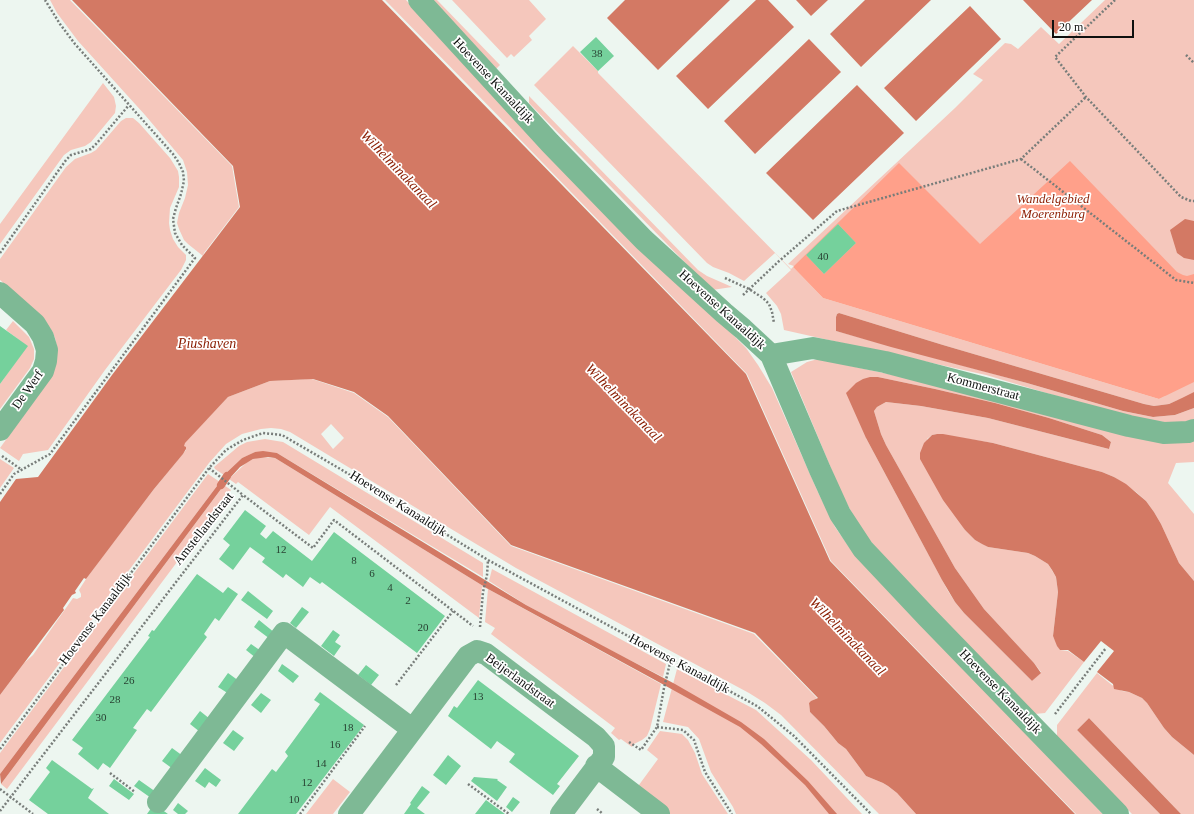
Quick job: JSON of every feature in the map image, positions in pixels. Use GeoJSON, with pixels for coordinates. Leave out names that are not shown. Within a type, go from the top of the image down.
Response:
{"type":"FeatureCollection","features":[{"type":"Feature","properties":{"kind":"street","name":"Hoevense Kanaaldijk"},"geometry":{"type":"LineString","coordinates":[[419,0],[550,143],[644,240],[771,355],[840,514],[863,550],[927,618],[1118,814]]}},
{"type":"Feature","properties":{"kind":"street","name":"De Werf"},"geometry":{"type":"LineString","coordinates":[[0,293],[35,324],[43,337],[46,350],[46,361],[43,371],[0,430]]}},
{"type":"Feature","properties":{"kind":"street","name":"Kommerstraat"},"geometry":{"type":"LineString","coordinates":[[771,355],[813,348],[885,362],[1129,426],[1164,433],[1188,432],[1194,430]]}},
{"type":"Feature","properties":{"kind":"street"},"geometry":{"type":"LineString","coordinates":[[158,802],[284,633],[412,729]]}},
{"type":"Feature","properties":{"kind":"street","name":"Beijerlandstraat"},"geometry":{"type":"LineString","coordinates":[[349,814],[468,656],[477,651],[486,654],[596,737],[604,746]]}},
{"type":"Feature","properties":{"kind":"street"},"geometry":{"type":"LineString","coordinates":[[561,814],[604,757],[604,746]]}},
{"type":"Feature","properties":{"kind":"street"},"geometry":{"type":"LineString","coordinates":[[596,766],[659,814]]}},
{"type":"Feature","properties":{"kind":"path"},"geometry":{"type":"LineString","coordinates":[[0,494],[14,474],[50,454],[195,258],[182,245],[175,233],[173,219],[184,181],[183,172],[179,164],[173,154],[75,44],[49,8],[45,0]]}},
{"type":"Feature","properties":{"kind":"path"},"geometry":{"type":"LineString","coordinates":[[1115,0],[1055,57],[1086,97],[1181,197],[1194,201]]}},
{"type":"Feature","properties":{"kind":"path"},"geometry":{"type":"LineString","coordinates":[[1186,55],[1194,63]]}},
{"type":"Feature","properties":{"kind":"path"},"geometry":{"type":"LineString","coordinates":[[749,289],[778,262],[837,212],[1021,159],[1086,97]]}},
{"type":"Feature","properties":{"kind":"path"},"geometry":{"type":"LineString","coordinates":[[0,253],[66,160],[71,155],[90,149],[97,144],[129,105]]}},
{"type":"Feature","properties":{"kind":"path"},"geometry":{"type":"LineString","coordinates":[[1021,159],[1176,280],[1194,283]]}},
{"type":"Feature","properties":{"kind":"path","name":"Hoevense Kanaaldijk"},"geometry":{"type":"LineString","coordinates":[[0,749],[209,468],[226,450],[243,440],[263,434],[282,435],[342,470],[488,560],[757,706],[794,736],[871,814]]}},
{"type":"Feature","properties":{"kind":"path"},"geometry":{"type":"LineString","coordinates":[[0,454],[22,470]]}},
{"type":"Feature","properties":{"kind":"path"},"geometry":{"type":"LineString","coordinates":[[209,468],[243,495]]}},
{"type":"Feature","properties":{"kind":"path","name":"Amstellandstraat"},"geometry":{"type":"LineString","coordinates":[[0,810],[243,495],[313,548],[334,520],[478,630],[481,626],[483,592],[487,575],[488,560]]}},
{"type":"Feature","properties":{"kind":"path"},"geometry":{"type":"LineString","coordinates":[[1039,733],[1106,648]]}},
{"type":"Feature","properties":{"kind":"path"},"geometry":{"type":"LineString","coordinates":[[604,746],[630,742],[641,750],[657,727],[671,659]]}},
{"type":"Feature","properties":{"kind":"path"},"geometry":{"type":"LineString","coordinates":[[657,727],[683,730],[694,740],[705,772],[732,814]]}},
{"type":"Feature","properties":{"kind":"path"},"geometry":{"type":"LineString","coordinates":[[468,784],[508,814]]}},
{"type":"Feature","properties":{"kind":"path"},"geometry":{"type":"LineString","coordinates":[[0,789],[33,814]]}},
{"type":"Feature","properties":{"kind":"green space"},"geometry":{"type":"Polygon","coordinates":[[[50,0],[70,0],[232,166],[239,207],[203,256],[184,240],[177,223],[188,185],[187,172],[183,160],[145,115],[78,41],[57,13],[50,0]]]}},
{"type":"Feature","properties":{"kind":"green space"},"geometry":{"type":"Polygon","coordinates":[[[385,0],[406,0],[527,126],[746,348],[772,388],[835,527],[854,554],[1103,814],[1076,814],[831,561],[747,374],[511,130],[512,129],[385,0]]]}},
{"type":"Feature","properties":{"kind":"green space"},"geometry":{"type":"Polygon","coordinates":[[[431,0],[437,0],[500,65],[496,69],[431,0]]]}},
{"type":"Feature","properties":{"kind":"green space"},"geometry":{"type":"Polygon","coordinates":[[[452,0],[529,0],[546,19],[529,36],[532,40],[514,57],[511,54],[507,58],[452,0]]]}},
{"type":"Feature","properties":{"kind":"green space","name":"Wandelgebied Moerenburg"},"geometry":{"type":"Polygon","coordinates":[[[1105,0],[1194,0],[1194,397],[1178,400],[1169,404],[1154,406],[1144,404],[839,313],[836,317],[836,331],[1123,411],[1153,417],[1175,415],[1194,408],[1194,420],[1178,424],[1127,417],[986,375],[784,330],[781,314],[777,306],[766,293],[791,270],[775,253],[744,281],[707,263],[534,85],[573,46],[791,269],[793,267],[823,298],[1159,399],[1165,396],[788,264],[983,80],[973,74],[1005,43],[1011,44],[1018,49],[1041,27],[1059,44],[1105,0]]]}},
{"type":"Feature","properties":{"kind":"green space"},"geometry":{"type":"Polygon","coordinates":[[[103,83],[114,97],[116,106],[115,113],[91,142],[85,146],[71,150],[64,155],[0,244],[0,224],[103,83]]]}},
{"type":"Feature","properties":{"kind":"green space"},"geometry":{"type":"Polygon","coordinates":[[[529,96],[698,270],[707,276],[732,287],[712,290],[529,103],[529,96]]]}},
{"type":"Feature","properties":{"kind":"green space"},"geometry":{"type":"Polygon","coordinates":[[[126,118],[133,118],[139,123],[170,158],[178,171],[179,187],[170,208],[169,223],[173,239],[186,255],[186,260],[181,270],[105,370],[48,450],[23,454],[19,461],[0,448],[50,379],[57,347],[52,331],[42,318],[0,280],[0,259],[66,167],[75,159],[96,150],[121,121],[126,118]]]}},
{"type":"Feature","properties":{"kind":"green space"},"geometry":{"type":"Polygon","coordinates":[[[1070,161],[1177,272],[1187,276],[1194,274],[1194,382],[1159,399],[823,298],[793,267],[899,163],[980,244],[1070,161]],[[838,224],[806,255],[824,274],[856,243],[838,224]]]}},
{"type":"Feature","properties":{"kind":"green space"},"geometry":{"type":"Polygon","coordinates":[[[13,321],[29,337],[34,349],[34,359],[30,368],[0,409],[0,384],[27,346],[6,330],[13,321]]]}},
{"type":"Feature","properties":{"kind":"green space"},"geometry":{"type":"Polygon","coordinates":[[[818,359],[1194,439],[1194,462],[1176,463],[1168,483],[1194,514],[1194,581],[1179,563],[1161,524],[1146,501],[1114,477],[1102,472],[993,443],[937,434],[932,435],[927,439],[965,530],[975,540],[988,547],[1028,553],[1035,556],[1048,564],[1056,577],[1058,592],[1053,636],[1060,650],[1068,651],[1084,662],[1045,713],[1035,714],[885,559],[859,527],[840,490],[791,372],[807,362],[818,359]],[[870,377],[866,438],[955,602],[964,613],[1032,681],[1041,672],[984,609],[955,568],[886,445],[874,411],[877,407],[886,402],[921,406],[988,418],[1109,449],[1111,442],[1102,435],[1049,418],[995,403],[878,377],[870,377]]]}},
{"type":"Feature","properties":{"kind":"green space"},"geometry":{"type":"Polygon","coordinates":[[[312,379],[354,393],[388,417],[511,546],[754,634],[817,698],[809,703],[810,712],[838,743],[846,749],[866,776],[888,786],[897,793],[916,814],[879,814],[781,715],[765,703],[516,568],[290,432],[271,428],[242,434],[226,444],[209,463],[0,743],[0,695],[24,663],[33,655],[73,598],[77,599],[81,597],[79,590],[86,579],[154,489],[186,450],[184,443],[228,397],[270,381],[312,379]],[[331,424],[321,434],[333,449],[344,438],[331,424]]]}},
{"type":"Feature","properties":{"kind":"green space"},"geometry":{"type":"Polygon","coordinates":[[[265,439],[283,442],[483,563],[483,577],[277,453],[255,452],[242,458],[224,475],[215,469],[214,467],[239,446],[247,442],[265,439]]]}},
{"type":"Feature","properties":{"kind":"green space"},"geometry":{"type":"Polygon","coordinates":[[[260,457],[275,458],[488,589],[482,587],[479,618],[330,507],[309,535],[238,482],[236,484],[229,479],[246,463],[260,457]]]}},
{"type":"Feature","properties":{"kind":"green space"},"geometry":{"type":"Polygon","coordinates":[[[0,459],[14,468],[0,488],[0,459]]]}},
{"type":"Feature","properties":{"kind":"green space"},"geometry":{"type":"Polygon","coordinates":[[[208,474],[220,482],[0,774],[0,753],[208,474]]]}},
{"type":"Feature","properties":{"kind":"green space"},"geometry":{"type":"Polygon","coordinates":[[[224,485],[231,490],[7,789],[1,784],[224,485]]]}},
{"type":"Feature","properties":{"kind":"green space"},"geometry":{"type":"Polygon","coordinates":[[[492,569],[666,664],[663,677],[526,605],[489,581],[492,569]]]}},
{"type":"Feature","properties":{"kind":"green space"},"geometry":{"type":"Polygon","coordinates":[[[488,589],[661,684],[647,736],[634,744],[632,747],[621,739],[619,740],[611,733],[615,728],[491,634],[495,628],[485,622],[488,589]]]}},
{"type":"Feature","properties":{"kind":"green space"},"geometry":{"type":"Polygon","coordinates":[[[677,669],[756,710],[811,760],[862,814],[736,814],[711,772],[699,739],[688,727],[663,722],[677,669]]]}},
{"type":"Feature","properties":{"kind":"green space"},"geometry":{"type":"Polygon","coordinates":[[[1097,673],[1122,691],[1129,692],[1142,698],[1172,737],[1194,755],[1194,814],[1181,814],[1089,718],[1077,730],[1160,814],[1132,814],[1057,738],[1057,725],[1097,673]]]}},
{"type":"Feature","properties":{"kind":"green space"},"geometry":{"type":"Polygon","coordinates":[[[660,731],[682,734],[688,740],[695,753],[702,774],[728,814],[669,814],[636,789],[658,759],[647,750],[660,731]]]}},
{"type":"Feature","properties":{"kind":"green space"},"geometry":{"type":"Polygon","coordinates":[[[333,779],[350,792],[333,814],[306,814],[333,779]]]}},
{"type":"Feature","properties":{"kind":"water"},"geometry":{"type":"Polygon","coordinates":[[[72,0],[382,0],[746,374],[830,561],[1075,814],[916,814],[897,793],[888,786],[866,776],[846,749],[838,743],[810,712],[809,703],[818,698],[755,633],[511,545],[388,416],[354,392],[313,379],[270,381],[228,397],[185,443],[184,446],[186,449],[183,454],[154,489],[86,579],[84,578],[75,591],[76,593],[72,595],[63,608],[64,610],[0,695],[0,502],[16,479],[38,477],[112,375],[240,207],[233,166],[72,0]]]}},
{"type":"Feature","properties":{"kind":"water"},"geometry":{"type":"Polygon","coordinates":[[[625,0],[730,0],[658,70],[607,18],[625,0]]]}},
{"type":"Feature","properties":{"kind":"water"},"geometry":{"type":"Polygon","coordinates":[[[756,0],[768,0],[794,27],[708,109],[676,76],[756,0]]]}},
{"type":"Feature","properties":{"kind":"water"},"geometry":{"type":"Polygon","coordinates":[[[796,0],[828,0],[811,16],[796,0]]]}},
{"type":"Feature","properties":{"kind":"water"},"geometry":{"type":"Polygon","coordinates":[[[865,0],[931,0],[861,67],[830,34],[865,0]]]}},
{"type":"Feature","properties":{"kind":"water"},"geometry":{"type":"Polygon","coordinates":[[[1023,0],[1092,0],[1056,34],[1023,0]]]}},
{"type":"Feature","properties":{"kind":"water"},"geometry":{"type":"Polygon","coordinates":[[[970,6],[1001,39],[916,121],[884,88],[970,6]]]}},
{"type":"Feature","properties":{"kind":"water"},"geometry":{"type":"Polygon","coordinates":[[[809,39],[841,72],[755,154],[724,121],[809,39]]]}},
{"type":"Feature","properties":{"kind":"water"},"geometry":{"type":"Polygon","coordinates":[[[857,85],[904,133],[813,220],[766,173],[857,85]]]}},
{"type":"Feature","properties":{"kind":"water"},"geometry":{"type":"Polygon","coordinates":[[[1185,219],[1194,221],[1194,260],[1184,258],[1177,253],[1170,230],[1185,219]]]}},
{"type":"Feature","properties":{"kind":"water"},"geometry":{"type":"Polygon","coordinates":[[[839,313],[1144,404],[1154,406],[1169,404],[1194,392],[1194,408],[1175,415],[1153,417],[1123,411],[836,331],[836,317],[839,313]]]}},
{"type":"Feature","properties":{"kind":"water"},"geometry":{"type":"Polygon","coordinates":[[[870,377],[878,377],[995,403],[1102,435],[1111,442],[1109,449],[988,418],[921,406],[886,402],[877,407],[874,411],[886,445],[955,568],[984,609],[1034,663],[1041,673],[1032,681],[964,613],[955,602],[866,438],[846,393],[856,383],[870,377]]]}},
{"type":"Feature","properties":{"kind":"water"},"geometry":{"type":"Polygon","coordinates":[[[937,434],[993,443],[1102,472],[1126,484],[1146,501],[1161,524],[1179,563],[1194,581],[1194,755],[1172,737],[1142,698],[1129,692],[1114,689],[1113,684],[1097,672],[1114,651],[1101,641],[1084,662],[1068,650],[1060,650],[1053,636],[1058,592],[1056,577],[1048,564],[1035,556],[1028,553],[988,547],[975,540],[965,530],[943,500],[920,459],[920,453],[924,443],[932,435],[937,434]]]}},
{"type":"Feature","properties":{"kind":"water"},"geometry":{"type":"Polygon","coordinates":[[[263,451],[277,453],[526,605],[675,684],[741,722],[764,739],[808,781],[837,814],[829,814],[805,785],[761,744],[740,727],[488,589],[275,458],[268,457],[253,459],[240,467],[229,479],[224,475],[242,458],[255,452],[263,451]]]}},
{"type":"Feature","properties":{"kind":"water"},"geometry":{"type":"Polygon","coordinates":[[[220,482],[224,485],[1,784],[0,774],[220,482]]]}},
{"type":"Feature","properties":{"kind":"water"},"geometry":{"type":"Polygon","coordinates":[[[1089,718],[1181,814],[1160,814],[1077,730],[1089,718]]]}},
{"type":"Feature","properties":{"kind":"building"},"geometry":{"type":"Polygon","coordinates":[[[596,37],[614,56],[598,71],[580,52],[596,37]]]}},
{"type":"Feature","properties":{"kind":"building"},"geometry":{"type":"Polygon","coordinates":[[[838,224],[856,243],[824,274],[806,255],[838,224]]]}},
{"type":"Feature","properties":{"kind":"building"},"geometry":{"type":"Polygon","coordinates":[[[0,326],[28,346],[0,384],[0,326]]]}},
{"type":"Feature","properties":{"kind":"building"},"geometry":{"type":"Polygon","coordinates":[[[245,510],[266,526],[260,534],[266,539],[273,531],[312,561],[334,532],[445,616],[417,653],[322,582],[320,584],[310,577],[303,587],[286,574],[283,578],[262,562],[265,558],[250,547],[233,570],[219,559],[230,545],[223,539],[245,510]]]}},
{"type":"Feature","properties":{"kind":"building"},"geometry":{"type":"Polygon","coordinates":[[[197,574],[223,593],[228,587],[238,594],[219,621],[215,618],[204,634],[207,637],[151,712],[147,709],[133,728],[137,730],[110,768],[103,763],[98,770],[78,754],[83,748],[72,740],[150,637],[148,636],[152,630],[154,631],[197,574]]]}},
{"type":"Feature","properties":{"kind":"building"},"geometry":{"type":"Polygon","coordinates":[[[248,591],[273,611],[267,619],[241,600],[248,591]]]}},
{"type":"Feature","properties":{"kind":"building"},"geometry":{"type":"Polygon","coordinates":[[[302,607],[309,612],[296,628],[290,623],[302,607]]]}},
{"type":"Feature","properties":{"kind":"building"},"geometry":{"type":"Polygon","coordinates":[[[259,620],[275,633],[270,639],[254,627],[259,620]]]}},
{"type":"Feature","properties":{"kind":"building"},"geometry":{"type":"Polygon","coordinates":[[[333,630],[340,635],[335,642],[341,646],[334,656],[321,646],[333,630]]]}},
{"type":"Feature","properties":{"kind":"building"},"geometry":{"type":"Polygon","coordinates":[[[251,644],[261,651],[256,658],[246,650],[251,644]]]}},
{"type":"Feature","properties":{"kind":"building"},"geometry":{"type":"Polygon","coordinates":[[[282,664],[299,676],[293,683],[278,671],[282,664]]]}},
{"type":"Feature","properties":{"kind":"building"},"geometry":{"type":"Polygon","coordinates":[[[366,665],[379,675],[371,685],[358,675],[366,665]]]}},
{"type":"Feature","properties":{"kind":"building"},"geometry":{"type":"Polygon","coordinates":[[[228,673],[239,681],[229,694],[218,687],[228,673]]]}},
{"type":"Feature","properties":{"kind":"building"},"geometry":{"type":"Polygon","coordinates":[[[478,680],[579,756],[557,784],[560,786],[553,795],[509,762],[515,754],[497,741],[491,749],[448,716],[454,706],[457,708],[478,680]]]}},
{"type":"Feature","properties":{"kind":"building"},"geometry":{"type":"Polygon","coordinates":[[[320,692],[364,725],[296,814],[238,814],[272,769],[276,772],[288,756],[285,752],[320,704],[314,700],[320,692]]]}},
{"type":"Feature","properties":{"kind":"building"},"geometry":{"type":"Polygon","coordinates":[[[261,693],[271,700],[261,713],[251,705],[261,693]]]}},
{"type":"Feature","properties":{"kind":"building"},"geometry":{"type":"Polygon","coordinates":[[[200,711],[210,719],[200,732],[190,724],[200,711]]]}},
{"type":"Feature","properties":{"kind":"building"},"geometry":{"type":"Polygon","coordinates":[[[233,730],[244,738],[234,751],[223,743],[233,730]]]}},
{"type":"Feature","properties":{"kind":"building"},"geometry":{"type":"Polygon","coordinates":[[[172,748],[183,756],[173,769],[162,761],[172,748]]]}},
{"type":"Feature","properties":{"kind":"building"},"geometry":{"type":"Polygon","coordinates":[[[448,755],[461,766],[446,785],[433,775],[448,755]]]}},
{"type":"Feature","properties":{"kind":"building"},"geometry":{"type":"Polygon","coordinates":[[[52,760],[92,789],[94,788],[88,798],[109,814],[48,814],[29,800],[50,772],[46,768],[52,760]]]}},
{"type":"Feature","properties":{"kind":"building"},"geometry":{"type":"Polygon","coordinates":[[[205,768],[221,780],[216,787],[209,782],[205,788],[195,781],[205,768]]]}},
{"type":"Feature","properties":{"kind":"building"},"geometry":{"type":"Polygon","coordinates":[[[474,777],[498,779],[497,780],[507,787],[497,801],[471,781],[474,777]]]}},
{"type":"Feature","properties":{"kind":"building"},"geometry":{"type":"Polygon","coordinates":[[[114,779],[134,794],[129,800],[109,786],[114,779]]]}},
{"type":"Feature","properties":{"kind":"building"},"geometry":{"type":"Polygon","coordinates":[[[139,780],[156,792],[151,798],[134,786],[139,780]]]}},
{"type":"Feature","properties":{"kind":"building"},"geometry":{"type":"Polygon","coordinates":[[[422,786],[430,792],[417,808],[425,814],[404,814],[411,804],[410,803],[422,786]]]}},
{"type":"Feature","properties":{"kind":"building"},"geometry":{"type":"Polygon","coordinates":[[[513,797],[520,802],[512,812],[506,807],[513,797]]]}},
{"type":"Feature","properties":{"kind":"building"},"geometry":{"type":"Polygon","coordinates":[[[486,800],[505,814],[475,814],[486,800]]]}},
{"type":"Feature","properties":{"kind":"building"},"geometry":{"type":"Polygon","coordinates":[[[178,803],[188,811],[185,814],[178,814],[173,810],[178,803]]]}},
{"type":"Feature","properties":{"kind":"building"},"geometry":{"type":"Polygon","coordinates":[[[154,804],[168,814],[147,814],[154,804]]]}},
{"type":"Feature","properties":{"kind":"waterway"},"geometry":{"type":"LineString","coordinates":[[221,485],[227,476]]}},
{"type":"Feature","properties":{"kind":"water label","name":"Wilhelminakanaal"},"geometry":{"type":"Point","coordinates":[398,170]}},
{"type":"Feature","properties":{"kind":"water label","name":"Piushaven"},"geometry":{"type":"Point","coordinates":[207,344]}},
{"type":"Feature","properties":{"kind":"water label","name":"Wilhelminakanaal"},"geometry":{"type":"Point","coordinates":[623,403]}},
{"type":"Feature","properties":{"kind":"water label","name":"Wilhelminakanaal"},"geometry":{"type":"Point","coordinates":[847,637]}}]}
